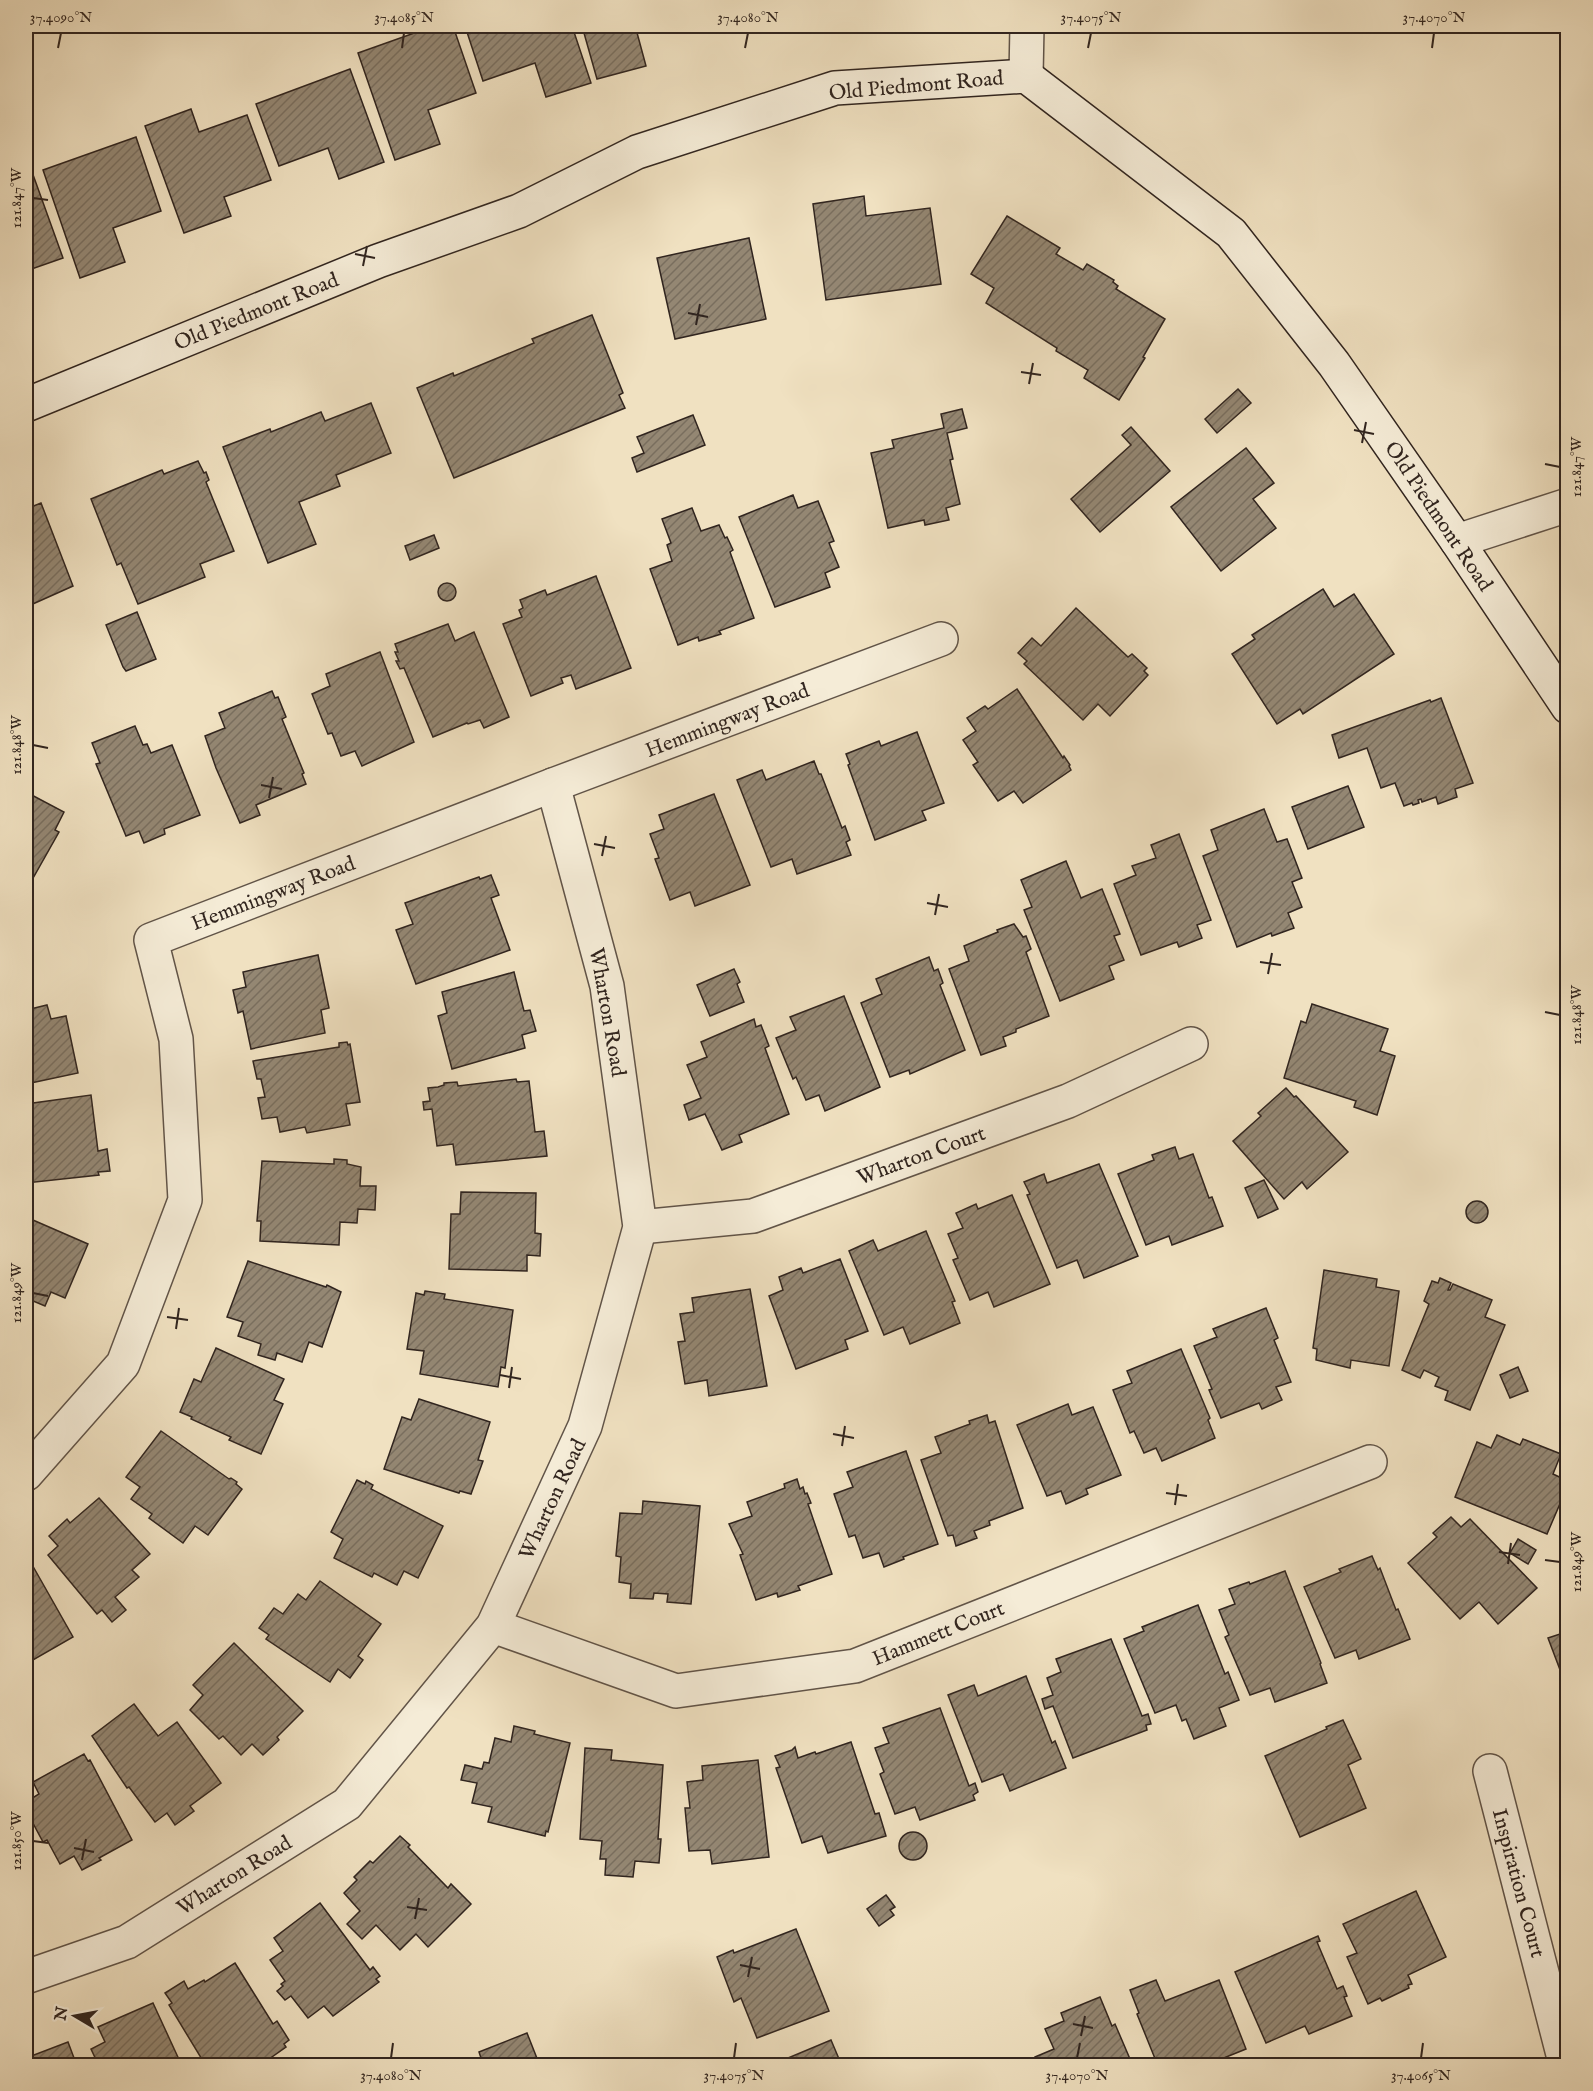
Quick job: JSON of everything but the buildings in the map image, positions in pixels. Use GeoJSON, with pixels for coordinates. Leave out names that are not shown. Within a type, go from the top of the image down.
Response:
{"type":"FeatureCollection","features":[{"type":"Feature","properties":{"kind":"street"},"geometry":{"type":"LineString","coordinates":[[1026,76],[1027,26]]}},
{"type":"Feature","properties":{"kind":"street","name":"Old Piedmont Road"},"geometry":{"type":"LineString","coordinates":[[26,405],[378,261],[519,211],[637,152],[835,88],[1026,76],[1231,233],[1334,364],[1457,541],[1568,707]]}},
{"type":"Feature","properties":{"kind":"street"},"geometry":{"type":"LineString","coordinates":[[1457,541],[1568,505]]}},
{"type":"Feature","properties":{"kind":"street","name":"Hemmingway Road"},"geometry":{"type":"LineString","coordinates":[[26,1474],[123,1364],[185,1200],[176,1039],[151,940],[941,639]]}},
{"type":"Feature","properties":{"kind":"street","name":"Wharton Road"},"geometry":{"type":"LineString","coordinates":[[26,1977],[127,1942],[347,1804],[494,1626],[585,1426],[640,1227],[607,986],[553,786]]}},
{"type":"Feature","properties":{"kind":"street","name":"Wharton Court"},"geometry":{"type":"LineString","coordinates":[[640,1227],[753,1216],[1068,1101],[1191,1044]]}},
{"type":"Feature","properties":{"kind":"street","name":"Hammett Court"},"geometry":{"type":"LineString","coordinates":[[494,1626],[676,1691],[855,1666],[1370,1462]]}},
{"type":"Feature","properties":{"kind":"street","name":"Inspiration Court"},"geometry":{"type":"LineString","coordinates":[[1490,1771],[1566,2066]]}}]}
